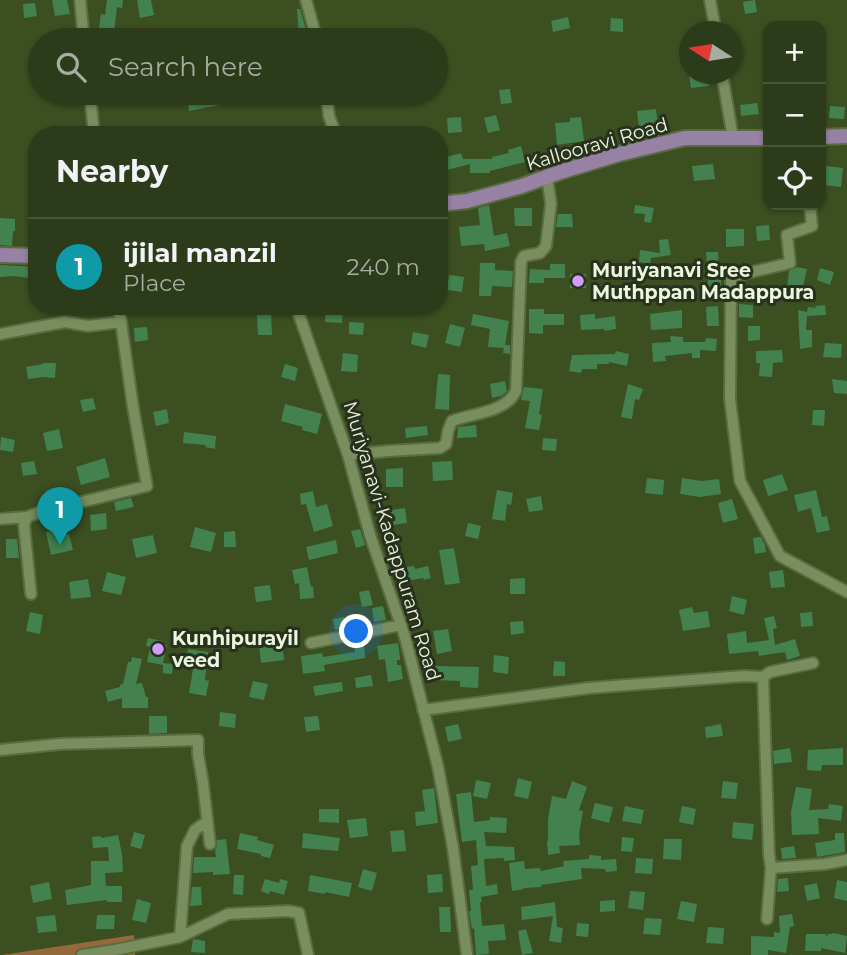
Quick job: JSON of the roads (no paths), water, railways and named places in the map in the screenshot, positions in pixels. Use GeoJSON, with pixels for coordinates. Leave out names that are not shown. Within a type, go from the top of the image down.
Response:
{"type":"FeatureCollection","features":[{"type":"Feature","properties":{"kind":"main road"},"geometry":{"type":"LineString","coordinates":[[826,137],[847,136]]}},
{"type":"Feature","properties":{"kind":"main road","name":"Kallooravi Road"},"geometry":{"type":"LineString","coordinates":[[448,203],[467,201],[522,186],[619,154],[685,138],[763,138]]}},
{"type":"Feature","properties":{"kind":"main road"},"geometry":{"type":"LineString","coordinates":[[0,256],[28,256]]}},
{"type":"Feature","properties":{"kind":"street"},"geometry":{"type":"LineString","coordinates":[[80,0],[83,28]]}},
{"type":"Feature","properties":{"kind":"street"},"geometry":{"type":"LineString","coordinates":[[306,0],[314,28]]}},
{"type":"Feature","properties":{"kind":"street"},"geometry":{"type":"LineString","coordinates":[[710,0],[714,21]]}},
{"type":"Feature","properties":{"kind":"street"},"geometry":{"type":"LineString","coordinates":[[724,84],[733,138]]}},
{"type":"Feature","properties":{"kind":"street"},"geometry":{"type":"LineString","coordinates":[[91,105],[93,126]]}},
{"type":"Feature","properties":{"kind":"street"},"geometry":{"type":"LineString","coordinates":[[328,105],[333,126]]}},
{"type":"Feature","properties":{"kind":"street"},"geometry":{"type":"LineString","coordinates":[[348,455],[440,447],[446,444],[452,421],[479,415],[512,399],[516,391],[522,262],[524,256],[540,253],[546,246],[551,204],[547,177]]}},
{"type":"Feature","properties":{"kind":"street"},"geometry":{"type":"LineString","coordinates":[[810,210],[812,226],[787,235],[790,263],[731,277],[730,399],[740,481],[780,556],[847,592]]}},
{"type":"Feature","properties":{"kind":"street"},"geometry":{"type":"LineString","coordinates":[[0,519],[27,517],[147,486],[120,315]]}},
{"type":"Feature","properties":{"kind":"street","name":"Muriyanavi-Kadappuram Road"},"geometry":{"type":"LineString","coordinates":[[299,315],[348,455],[370,535],[401,625],[438,767],[453,848],[467,955]]}},
{"type":"Feature","properties":{"kind":"street"},"geometry":{"type":"LineString","coordinates":[[0,334],[65,322],[88,327],[121,323]]}},
{"type":"Feature","properties":{"kind":"street"},"geometry":{"type":"LineString","coordinates":[[27,517],[24,525],[31,594]]}},
{"type":"Feature","properties":{"kind":"street"},"geometry":{"type":"LineString","coordinates":[[311,643],[401,625]]}},
{"type":"Feature","properties":{"kind":"street"},"geometry":{"type":"LineString","coordinates":[[423,710],[589,688],[744,676],[763,677],[770,672],[813,663]]}},
{"type":"Feature","properties":{"kind":"street"},"geometry":{"type":"LineString","coordinates":[[763,677],[771,868],[767,919]]}},
{"type":"Feature","properties":{"kind":"street"},"geometry":{"type":"LineString","coordinates":[[0,750],[60,744],[198,740],[210,844]]}},
{"type":"Feature","properties":{"kind":"street"},"geometry":{"type":"LineString","coordinates":[[180,937],[187,846],[195,830],[206,822]]}},
{"type":"Feature","properties":{"kind":"street"},"geometry":{"type":"LineString","coordinates":[[771,868],[847,860]]}},
{"type":"Feature","properties":{"kind":"street"},"geometry":{"type":"LineString","coordinates":[[82,955],[180,937],[228,914],[288,911],[299,913],[308,955]]}},
{"type":"Feature","properties":{"kind":"place","name":"Muriyanavi Sree Muthppan Madappura"},"geometry":{"type":"Point","coordinates":[578,281]}},
{"type":"Feature","properties":{"kind":"place","name":"ijilal manzil"},"geometry":{"type":"Point","coordinates":[60,545]}},
{"type":"Feature","properties":{"kind":"place","name":"Kunhipurayil veed"},"geometry":{"type":"Point","coordinates":[158,649]}}]}
